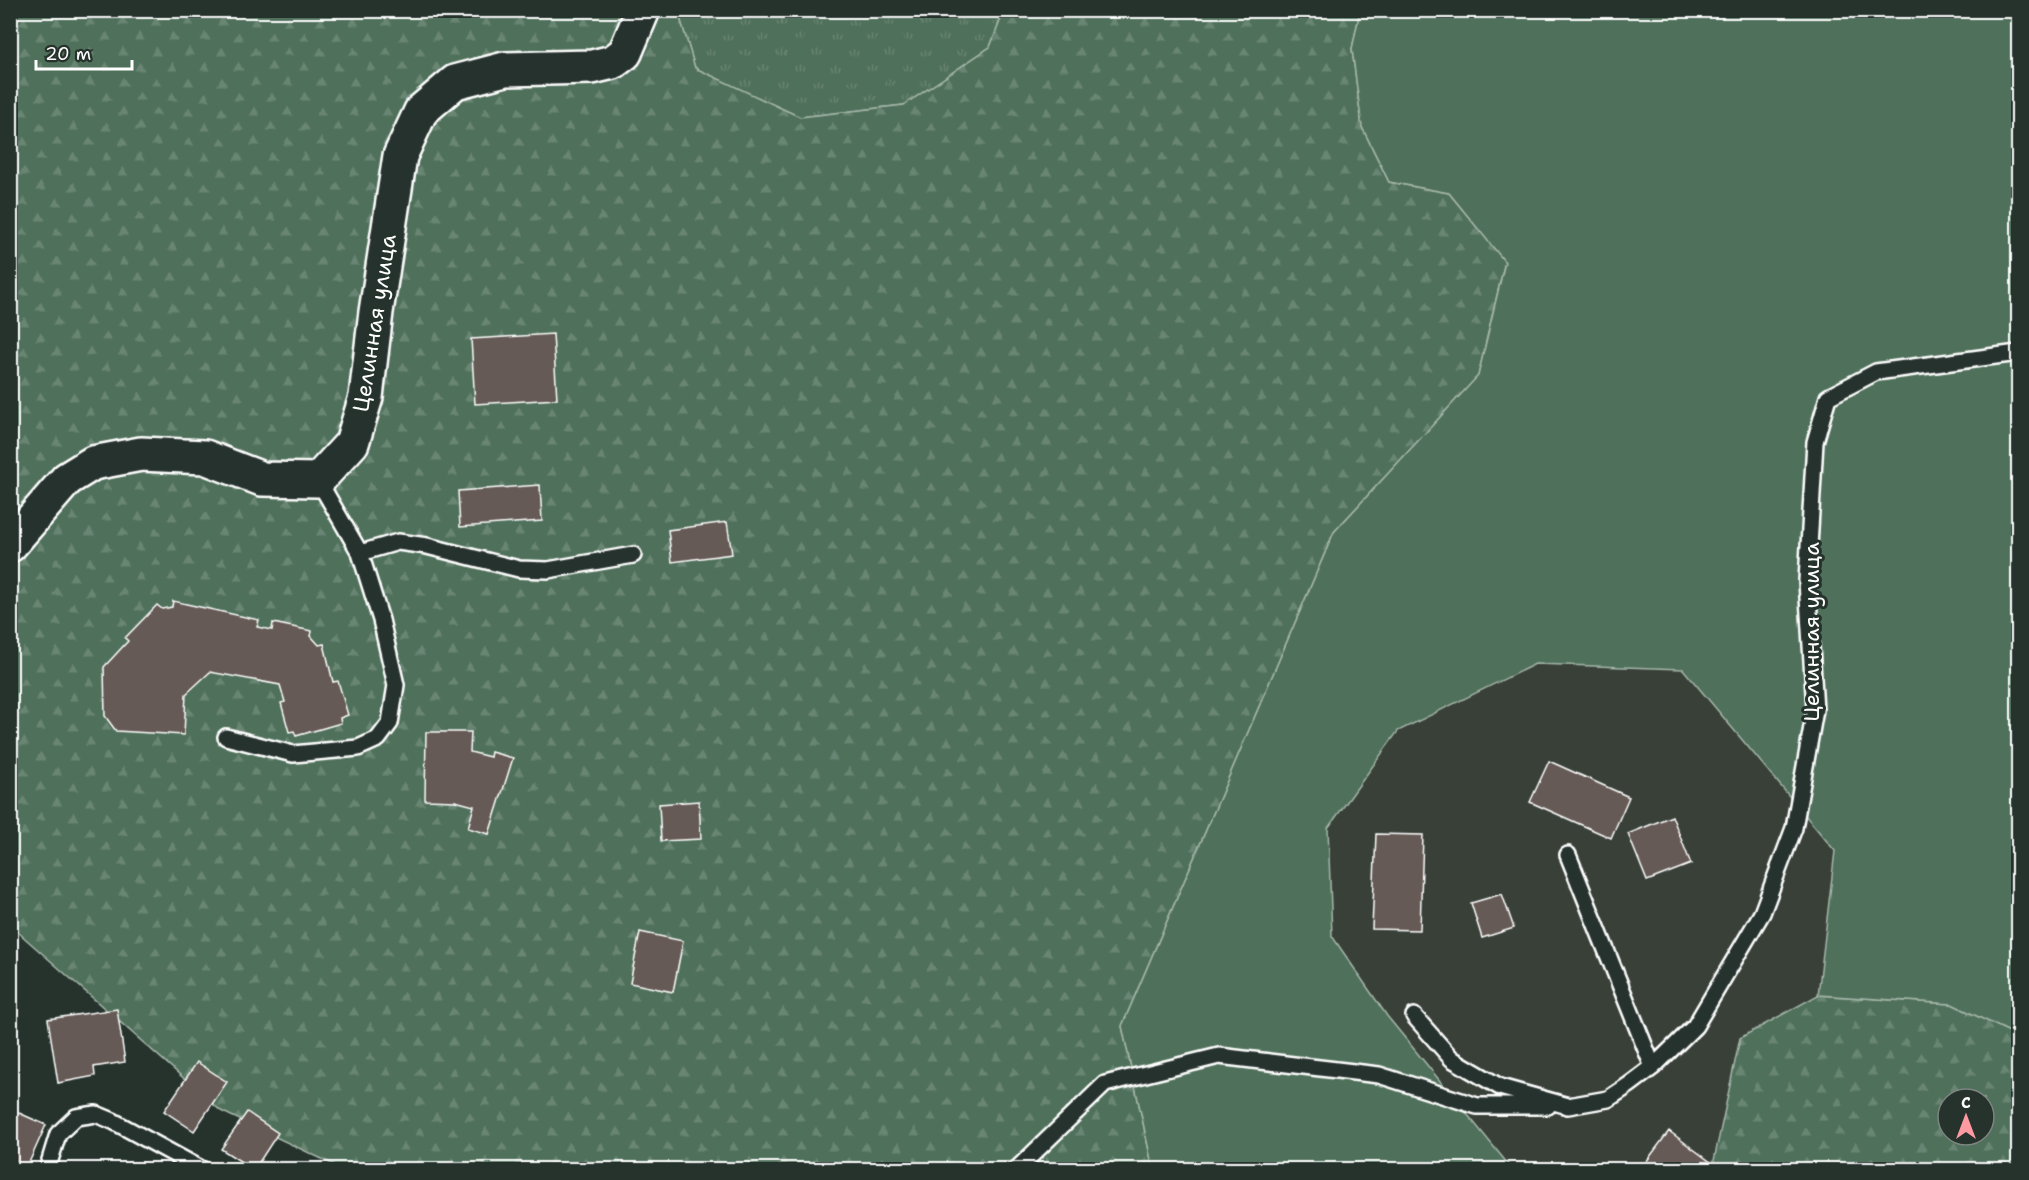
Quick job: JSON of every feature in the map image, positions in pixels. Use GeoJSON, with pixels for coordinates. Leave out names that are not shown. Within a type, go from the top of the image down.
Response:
{"type":"FeatureCollection","features":[{"type":"Feature","properties":{"kind":"street","name":"Целинная улица"},"geometry":{"type":"LineString","coordinates":[[318,480],[352,443],[366,397],[376,312],[400,156],[420,111],[455,82],[505,69],[592,67],[613,62],[625,53],[643,10]]}},
{"type":"Feature","properties":{"kind":"street"},"geometry":{"type":"LineString","coordinates":[[10,545],[67,479],[93,463],[141,454],[205,457],[262,479],[318,480]]}},
{"type":"Feature","properties":{"kind":"lane","name":"Целинная улица"},"geometry":{"type":"LineString","coordinates":[[1414,1016],[1452,1059],[1500,1088],[1568,1106],[1608,1099],[1653,1067],[1695,1026],[1762,913],[1794,828],[1815,710],[1807,581],[1815,442],[1828,397],[1876,372],[2019,353]]}},
{"type":"Feature","properties":{"kind":"lane"},"geometry":{"type":"LineString","coordinates":[[226,737],[292,754],[358,748],[378,739],[390,723],[396,685],[381,620],[360,553],[318,480]]}},
{"type":"Feature","properties":{"kind":"lane"},"geometry":{"type":"LineString","coordinates":[[360,553],[398,542],[428,546],[519,569],[548,570],[633,555]]}},
{"type":"Feature","properties":{"kind":"lane"},"geometry":{"type":"LineString","coordinates":[[1568,855],[1653,1067]]}},
{"type":"Feature","properties":{"kind":"lane"},"geometry":{"type":"LineString","coordinates":[[1016,1170],[1105,1084],[1219,1056],[1379,1075],[1477,1106],[1568,1106]]}},
{"type":"Feature","properties":{"kind":"lane"},"geometry":{"type":"LineString","coordinates":[[47,1170],[58,1134],[76,1117],[96,1114],[202,1170]]}},
{"type":"Feature","properties":{"kind":"shaded area"},"geometry":{"type":"Polygon","coordinates":[[[1535,664],[1683,669],[1835,851],[1818,995],[1740,1039],[1712,1169],[1512,1169],[1387,1016],[1332,936],[1328,828],[1398,731],[1535,664]]]}},
{"type":"Feature","properties":{"kind":"green space"},"geometry":{"type":"Polygon","coordinates":[[[11,11],[678,11],[695,68],[800,117],[904,105],[990,47],[1004,11],[1360,11],[1352,49],[1362,127],[1389,182],[1449,193],[1505,261],[1478,376],[1334,532],[1122,1026],[1153,1169],[343,1169],[221,1111],[11,926],[11,11]]]}},
{"type":"Feature","properties":{"kind":"green space"},"geometry":{"type":"Polygon","coordinates":[[[678,11],[1004,11],[990,47],[904,105],[800,117],[695,68],[678,11]]]}},
{"type":"Feature","properties":{"kind":"green space"},"geometry":{"type":"Polygon","coordinates":[[[1360,11],[2018,11],[2018,1036],[1952,1004],[1818,995],[1835,851],[1683,669],[1535,664],[1398,731],[1328,828],[1332,936],[1387,1016],[1512,1169],[1153,1169],[1122,1026],[1334,532],[1478,376],[1505,262],[1449,193],[1389,182],[1362,127],[1352,49],[1360,11]]]}},
{"type":"Feature","properties":{"kind":"green space"},"geometry":{"type":"Polygon","coordinates":[[[1818,995],[1952,1004],[2018,1036],[2018,1169],[1712,1170],[1740,1038],[1818,995]]]}},
{"type":"Feature","properties":{"kind":"building"},"geometry":{"type":"Polygon","coordinates":[[[553,334],[557,399],[475,404],[471,339],[553,334]]]}},
{"type":"Feature","properties":{"kind":"building"},"geometry":{"type":"Polygon","coordinates":[[[540,485],[542,521],[460,527],[458,491],[540,485]]]}},
{"type":"Feature","properties":{"kind":"building"},"geometry":{"type":"Polygon","coordinates":[[[727,522],[732,554],[672,562],[668,530],[727,522]]]}},
{"type":"Feature","properties":{"kind":"building"},"geometry":{"type":"Polygon","coordinates":[[[173,601],[259,620],[257,627],[272,630],[273,623],[312,631],[311,636],[319,645],[324,644],[333,682],[338,681],[348,715],[340,718],[341,723],[296,736],[294,731],[289,732],[281,703],[285,702],[280,685],[210,672],[186,694],[184,735],[116,731],[105,716],[104,667],[128,641],[125,638],[157,605],[162,609],[172,607],[173,601]]]}},
{"type":"Feature","properties":{"kind":"building"},"geometry":{"type":"Polygon","coordinates":[[[426,732],[471,732],[470,752],[490,757],[491,752],[513,758],[489,834],[468,828],[474,806],[455,801],[425,800],[426,732]]]}},
{"type":"Feature","properties":{"kind":"building"},"geometry":{"type":"Polygon","coordinates":[[[1549,761],[1629,797],[1611,838],[1530,802],[1549,761]]]}},
{"type":"Feature","properties":{"kind":"building"},"geometry":{"type":"Polygon","coordinates":[[[699,801],[701,839],[661,841],[659,804],[699,801]]]}},
{"type":"Feature","properties":{"kind":"building"},"geometry":{"type":"Polygon","coordinates":[[[1672,816],[1691,864],[1647,881],[1628,834],[1672,816]]]}},
{"type":"Feature","properties":{"kind":"building"},"geometry":{"type":"Polygon","coordinates":[[[1376,834],[1423,835],[1420,930],[1372,929],[1376,834]]]}},
{"type":"Feature","properties":{"kind":"building"},"geometry":{"type":"Polygon","coordinates":[[[1502,894],[1514,928],[1482,938],[1471,903],[1502,894]]]}},
{"type":"Feature","properties":{"kind":"building"},"geometry":{"type":"Polygon","coordinates":[[[640,932],[683,941],[673,992],[630,983],[640,932]]]}},
{"type":"Feature","properties":{"kind":"building"},"geometry":{"type":"Polygon","coordinates":[[[117,1009],[125,1062],[94,1067],[95,1076],[58,1083],[48,1019],[117,1009]]]}},
{"type":"Feature","properties":{"kind":"building"},"geometry":{"type":"Polygon","coordinates":[[[197,1062],[227,1082],[194,1131],[164,1111],[197,1062]]]}},
{"type":"Feature","properties":{"kind":"building"},"geometry":{"type":"Polygon","coordinates":[[[10,1109],[46,1125],[27,1167],[10,1159],[10,1109]]]}},
{"type":"Feature","properties":{"kind":"building"},"geometry":{"type":"Polygon","coordinates":[[[247,1112],[278,1133],[254,1170],[221,1149],[247,1112]]]}},
{"type":"Feature","properties":{"kind":"building"},"geometry":{"type":"Polygon","coordinates":[[[1669,1131],[1716,1166],[1714,1170],[1640,1170],[1669,1131]]]}}]}
